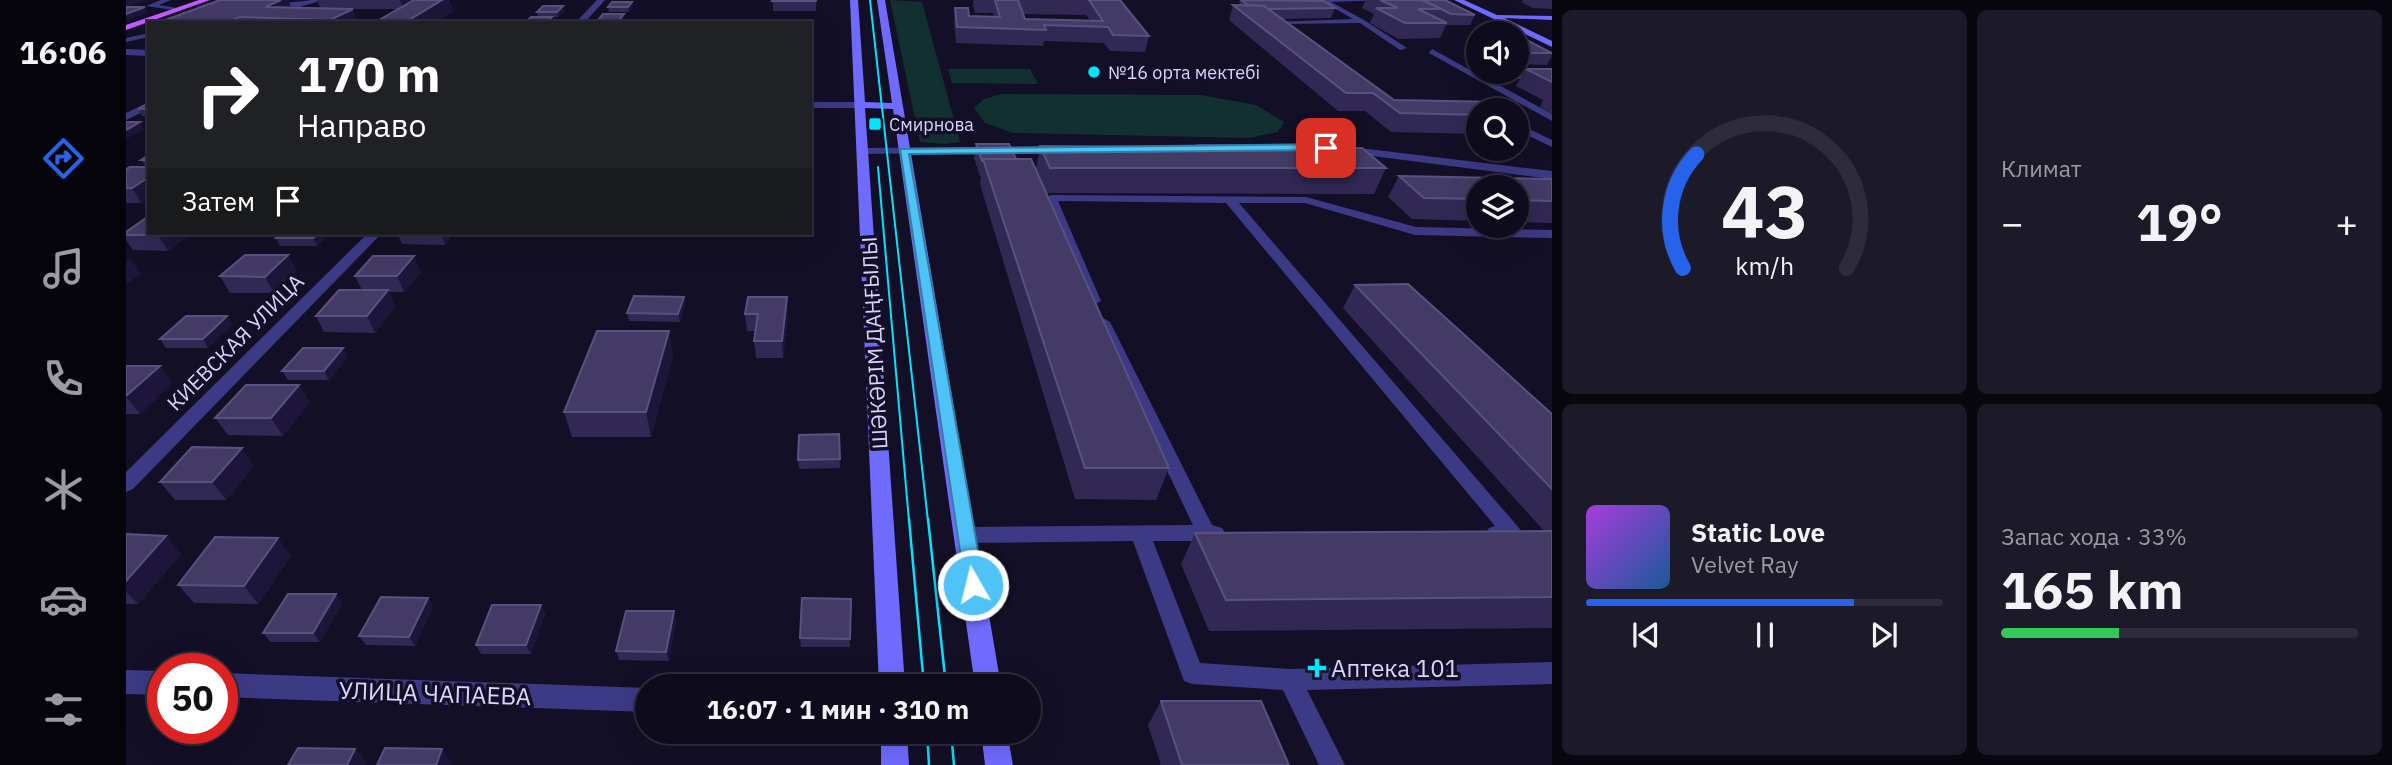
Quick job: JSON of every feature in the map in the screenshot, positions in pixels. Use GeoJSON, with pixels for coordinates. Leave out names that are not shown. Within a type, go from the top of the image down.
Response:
{"type":"FeatureCollection","features":[{"type":"Feature","properties":{"kind":"main road"},"geometry":{"type":"LineString","coordinates":[[148,21],[206,0]]}},
{"type":"Feature","properties":{"kind":"main road","name":"ШӘКӘРІМ ДАҢҒЫЛЫ"},"geometry":{"type":"LineString","coordinates":[[855,0],[891,674]]}},
{"type":"Feature","properties":{"kind":"main road"},"geometry":{"type":"LineString","coordinates":[[881,0],[986,674]]}},
{"type":"Feature","properties":{"kind":"main road"},"geometry":{"type":"LineString","coordinates":[[1458,0],[1552,44]]}},
{"type":"Feature","properties":{"kind":"main road"},"geometry":{"type":"LineString","coordinates":[[1490,15],[1552,18]]}},
{"type":"Feature","properties":{"kind":"main road"},"geometry":{"type":"LineString","coordinates":[[129,27],[147,21]]}},
{"type":"Feature","properties":{"kind":"main road"},"geometry":{"type":"LineString","coordinates":[[861,105],[897,106]]}},
{"type":"Feature","properties":{"kind":"main road"},"geometry":{"type":"LineString","coordinates":[[894,744],[895,765]]}},
{"type":"Feature","properties":{"kind":"main road"},"geometry":{"type":"LineString","coordinates":[[996,744],[999,765]]}},
{"type":"Feature","properties":{"kind":"street"},"geometry":{"type":"LineString","coordinates":[[581,21],[601,0]]}},
{"type":"Feature","properties":{"kind":"street"},"geometry":{"type":"LineString","coordinates":[[126,51],[147,53]]}},
{"type":"Feature","properties":{"kind":"street"},"geometry":{"type":"LineString","coordinates":[[812,105],[861,105]]}},
{"type":"Feature","properties":{"kind":"street"},"geometry":{"type":"LineString","coordinates":[[126,117],[147,106]]}},
{"type":"Feature","properties":{"kind":"street"},"geometry":{"type":"LineString","coordinates":[[1186,148],[1326,148],[1552,175]]}},
{"type":"Feature","properties":{"kind":"street"},"geometry":{"type":"LineString","coordinates":[[864,151],[1077,149]]}},
{"type":"Feature","properties":{"kind":"street","name":"КИЕВСКАЯ УЛИЦА"},"geometry":{"type":"LineString","coordinates":[[126,484],[373,235]]}},
{"type":"Feature","properties":{"kind":"street"},"geometry":{"type":"LineString","coordinates":[[126,682],[147,683]]}},
{"type":"Feature","properties":{"kind":"street","name":"УЛИЦА ЧАПАЕВА"},"geometry":{"type":"LineString","coordinates":[[238,686],[635,700]]}},
{"type":"Feature","properties":{"kind":"lane"},"geometry":{"type":"LineString","coordinates":[[168,0],[149,6],[180,9]]}},
{"type":"Feature","properties":{"kind":"lane"},"geometry":{"type":"LineString","coordinates":[[259,4],[299,5],[321,0]]}},
{"type":"Feature","properties":{"kind":"lane"},"geometry":{"type":"LineString","coordinates":[[1402,0],[1323,0],[1403,48]]}},
{"type":"Feature","properties":{"kind":"lane"},"geometry":{"type":"LineString","coordinates":[[1450,1],[1458,0]]}},
{"type":"Feature","properties":{"kind":"lane"},"geometry":{"type":"LineString","coordinates":[[160,17],[184,18]]}},
{"type":"Feature","properties":{"kind":"lane"},"geometry":{"type":"LineString","coordinates":[[1296,35],[1278,22],[1362,21]]}},
{"type":"Feature","properties":{"kind":"lane"},"geometry":{"type":"LineString","coordinates":[[126,40],[147,35]]}},
{"type":"Feature","properties":{"kind":"lane"},"geometry":{"type":"LineString","coordinates":[[1432,51],[1466,71]]}},
{"type":"Feature","properties":{"kind":"lane"},"geometry":{"type":"LineString","coordinates":[[1529,77],[1552,77]]}},
{"type":"Feature","properties":{"kind":"lane"},"geometry":{"type":"LineString","coordinates":[[1490,84],[1552,118]]}},
{"type":"Feature","properties":{"kind":"lane"},"geometry":{"type":"LineString","coordinates":[[1529,132],[1552,144]]}},
{"type":"Feature","properties":{"kind":"lane"},"geometry":{"type":"LineString","coordinates":[[1206,533],[1107,332],[1051,198],[1306,200],[1415,231],[1552,234]]}},
{"type":"Feature","properties":{"kind":"lane"},"geometry":{"type":"LineString","coordinates":[[1230,200],[1512,533],[1476,532]]}},
{"type":"Feature","properties":{"kind":"lane"},"geometry":{"type":"LineString","coordinates":[[1140,533],[1192,673],[1290,680],[1552,673]]}},
{"type":"Feature","properties":{"kind":"lane"},"geometry":{"type":"LineString","coordinates":[[966,535],[1233,533]]}},
{"type":"Feature","properties":{"kind":"lane"},"geometry":{"type":"LineString","coordinates":[[1290,680],[1332,765]]}},
{"type":"Feature","properties":{"kind":"green space"},"geometry":{"type":"Polygon","coordinates":[[[890,0],[922,2],[960,142],[920,142],[890,0]]]}},
{"type":"Feature","properties":{"kind":"green space"},"geometry":{"type":"Polygon","coordinates":[[[948,69],[1030,69],[1038,84],[952,83],[948,69]]]}},
{"type":"Feature","properties":{"kind":"green space"},"geometry":{"type":"Polygon","coordinates":[[[1001,94],[1201,95],[1256,105],[1284,122],[1278,132],[1249,138],[1013,133],[985,123],[974,108],[984,99],[1001,94]]]}},
{"type":"Feature","properties":{"kind":"building"},"geometry":{"type":"Polygon","coordinates":[[[220,0],[281,0],[265,7],[353,9],[330,20],[240,17],[230,21],[162,21],[220,0]]]}},
{"type":"Feature","properties":{"kind":"building"},"geometry":{"type":"Polygon","coordinates":[[[414,0],[442,0],[407,21],[377,21],[414,0]]]}},
{"type":"Feature","properties":{"kind":"building"},"geometry":{"type":"Polygon","coordinates":[[[816,0],[816,1],[772,1],[816,0]]]}},
{"type":"Feature","properties":{"kind":"building"},"geometry":{"type":"Polygon","coordinates":[[[995,0],[1018,0],[1025,19],[1103,21],[1089,0],[1120,0],[1149,36],[1113,35],[1108,27],[1044,25],[1046,30],[957,27],[955,8],[968,8],[969,16],[1000,17],[995,0]]]}},
{"type":"Feature","properties":{"kind":"building"},"geometry":{"type":"Polygon","coordinates":[[[1241,0],[1324,1],[1335,8],[1268,9],[1264,6],[1248,5],[1241,0]]]}},
{"type":"Feature","properties":{"kind":"building"},"geometry":{"type":"Polygon","coordinates":[[[1380,0],[1421,0],[1442,9],[1418,9],[1447,23],[1405,23],[1376,8],[1398,8],[1380,0]]]}},
{"type":"Feature","properties":{"kind":"building"},"geometry":{"type":"Polygon","coordinates":[[[1424,0],[1445,0],[1475,15],[1451,14],[1424,0]]]}},
{"type":"Feature","properties":{"kind":"building"},"geometry":{"type":"Polygon","coordinates":[[[612,2],[632,2],[628,7],[608,7],[612,2]]]}},
{"type":"Feature","properties":{"kind":"building"},"geometry":{"type":"Polygon","coordinates":[[[1233,5],[1264,6],[1394,100],[1466,101],[1466,115],[1400,113],[1373,93],[1346,93],[1233,5]]]}},
{"type":"Feature","properties":{"kind":"building"},"geometry":{"type":"Polygon","coordinates":[[[543,6],[563,6],[557,12],[537,12],[543,6]]]}},
{"type":"Feature","properties":{"kind":"building"},"geometry":{"type":"Polygon","coordinates":[[[126,7],[145,7],[126,14],[126,7]]]}},
{"type":"Feature","properties":{"kind":"building"},"geometry":{"type":"Polygon","coordinates":[[[603,14],[624,14],[619,20],[598,20],[603,14]]]}},
{"type":"Feature","properties":{"kind":"building"},"geometry":{"type":"Polygon","coordinates":[[[531,17],[552,17],[548,21],[527,21],[531,17]]]}},
{"type":"Feature","properties":{"kind":"building"},"geometry":{"type":"Polygon","coordinates":[[[1529,41],[1552,53],[1529,53],[1529,41]]]}},
{"type":"Feature","properties":{"kind":"building"},"geometry":{"type":"Polygon","coordinates":[[[1529,69],[1552,69],[1552,82],[1529,70],[1529,69]]]}},
{"type":"Feature","properties":{"kind":"building"},"geometry":{"type":"Polygon","coordinates":[[[126,122],[140,122],[126,130],[126,122]]]}},
{"type":"Feature","properties":{"kind":"building"},"geometry":{"type":"Polygon","coordinates":[[[976,144],[1009,144],[1016,159],[982,161],[976,144]]]}},
{"type":"Feature","properties":{"kind":"building"},"geometry":{"type":"Polygon","coordinates":[[[1040,146],[1362,148],[1386,168],[1050,168],[1040,146]]]}},
{"type":"Feature","properties":{"kind":"building"},"geometry":{"type":"Polygon","coordinates":[[[983,159],[1031,159],[1169,468],[1085,468],[983,159]]]}},
{"type":"Feature","properties":{"kind":"building"},"geometry":{"type":"Polygon","coordinates":[[[147,167],[147,178],[132,188],[126,188],[126,169],[147,167]]]}},
{"type":"Feature","properties":{"kind":"building"},"geometry":{"type":"Polygon","coordinates":[[[1399,176],[1466,177],[1466,199],[1424,198],[1399,176]]]}},
{"type":"Feature","properties":{"kind":"building"},"geometry":{"type":"Polygon","coordinates":[[[1529,179],[1552,179],[1552,201],[1529,200],[1529,179]]]}},
{"type":"Feature","properties":{"kind":"building"},"geometry":{"type":"Polygon","coordinates":[[[147,217],[147,235],[126,235],[126,232],[147,217]]]}},
{"type":"Feature","properties":{"kind":"building"},"geometry":{"type":"Polygon","coordinates":[[[280,235],[317,235],[313,238],[276,238],[280,235]]]}},
{"type":"Feature","properties":{"kind":"building"},"geometry":{"type":"Polygon","coordinates":[[[245,255],[288,255],[265,277],[220,276],[245,255]]]}},
{"type":"Feature","properties":{"kind":"building"},"geometry":{"type":"Polygon","coordinates":[[[373,256],[414,256],[397,276],[355,276],[373,256]]]}},
{"type":"Feature","properties":{"kind":"building"},"geometry":{"type":"Polygon","coordinates":[[[1408,284],[1552,414],[1552,489],[1355,285],[1408,284]]]}},
{"type":"Feature","properties":{"kind":"building"},"geometry":{"type":"Polygon","coordinates":[[[339,290],[388,290],[367,316],[316,316],[339,290]]]}},
{"type":"Feature","properties":{"kind":"building"},"geometry":{"type":"Polygon","coordinates":[[[634,296],[684,297],[678,314],[627,313],[634,296]]]}},
{"type":"Feature","properties":{"kind":"building"},"geometry":{"type":"Polygon","coordinates":[[[748,297],[787,297],[782,341],[754,341],[758,314],[745,314],[748,297]]]}},
{"type":"Feature","properties":{"kind":"building"},"geometry":{"type":"Polygon","coordinates":[[[186,316],[227,316],[203,339],[160,339],[186,316]]]}},
{"type":"Feature","properties":{"kind":"building"},"geometry":{"type":"Polygon","coordinates":[[[597,331],[669,331],[646,412],[564,412],[597,331]]]}},
{"type":"Feature","properties":{"kind":"building"},"geometry":{"type":"Polygon","coordinates":[[[303,348],[343,348],[324,371],[282,371],[303,348]]]}},
{"type":"Feature","properties":{"kind":"building"},"geometry":{"type":"Polygon","coordinates":[[[126,366],[160,366],[126,396],[126,366]]]}},
{"type":"Feature","properties":{"kind":"building"},"geometry":{"type":"Polygon","coordinates":[[[246,385],[299,385],[271,418],[215,418],[246,385]]]}},
{"type":"Feature","properties":{"kind":"building"},"geometry":{"type":"Polygon","coordinates":[[[839,434],[840,459],[798,460],[799,435],[839,434]]]}},
{"type":"Feature","properties":{"kind":"building"},"geometry":{"type":"Polygon","coordinates":[[[192,447],[242,448],[212,482],[160,482],[192,447]]]}},
{"type":"Feature","properties":{"kind":"building"},"geometry":{"type":"Polygon","coordinates":[[[1552,531],[1552,597],[1226,600],[1195,533],[1552,531]]]}},
{"type":"Feature","properties":{"kind":"building"},"geometry":{"type":"Polygon","coordinates":[[[126,534],[166,536],[126,581],[126,534]]]}},
{"type":"Feature","properties":{"kind":"building"},"geometry":{"type":"Polygon","coordinates":[[[215,537],[278,538],[244,586],[178,585],[215,537]]]}},
{"type":"Feature","properties":{"kind":"building"},"geometry":{"type":"Polygon","coordinates":[[[288,594],[336,594],[313,633],[263,633],[288,594]]]}},
{"type":"Feature","properties":{"kind":"building"},"geometry":{"type":"Polygon","coordinates":[[[381,597],[428,598],[409,637],[359,636],[381,597]]]}},
{"type":"Feature","properties":{"kind":"building"},"geometry":{"type":"Polygon","coordinates":[[[802,598],[851,599],[850,639],[800,638],[802,598]]]}},
{"type":"Feature","properties":{"kind":"building"},"geometry":{"type":"Polygon","coordinates":[[[492,605],[541,605],[526,645],[476,645],[492,605]]]}},
{"type":"Feature","properties":{"kind":"building"},"geometry":{"type":"Polygon","coordinates":[[[626,611],[674,611],[666,652],[616,651],[626,611]]]}},
{"type":"Feature","properties":{"kind":"building"},"geometry":{"type":"Polygon","coordinates":[[[1161,701],[1261,701],[1289,765],[1182,765],[1161,701]]]}},
{"type":"Feature","properties":{"kind":"building"},"geometry":{"type":"Polygon","coordinates":[[[298,748],[355,749],[347,765],[288,765],[298,748]]]}},
{"type":"Feature","properties":{"kind":"building"},"geometry":{"type":"Polygon","coordinates":[[[385,748],[442,749],[436,765],[377,765],[385,748]]]}},
{"type":"Feature","properties":{"kind":"tram line"},"geometry":{"type":"LineString","coordinates":[[870,0],[928,521]]}},
{"type":"Feature","properties":{"kind":"tram line"},"geometry":{"type":"LineString","coordinates":[[878,167],[909,521]]}},
{"type":"Feature","properties":{"kind":"tram line"},"geometry":{"type":"LineString","coordinates":[[909,519],[923,674]]}},
{"type":"Feature","properties":{"kind":"tram line"},"geometry":{"type":"LineString","coordinates":[[928,519],[945,674]]}},
{"type":"Feature","properties":{"kind":"tram line"},"geometry":{"type":"LineString","coordinates":[[928,744],[929,765]]}},
{"type":"Feature","properties":{"kind":"tram line"},"geometry":{"type":"LineString","coordinates":[[952,744],[954,765]]}},
{"type":"Feature","properties":{"kind":"place","name":"№16 орта мектебі"},"geometry":{"type":"Point","coordinates":[1094,72]}},
{"type":"Feature","properties":{"kind":"place","name":"Смирнова"},"geometry":{"type":"Point","coordinates":[875,124]}},
{"type":"Feature","properties":{"kind":"place","name":"Аптека 101"},"geometry":{"type":"Point","coordinates":[1317,668]}},
{"type":"Feature","properties":{"kind":"route"},"geometry":{"type":"LineString","coordinates":[[973,585],[904,151],[1295,146],[1326,148]]}}]}
